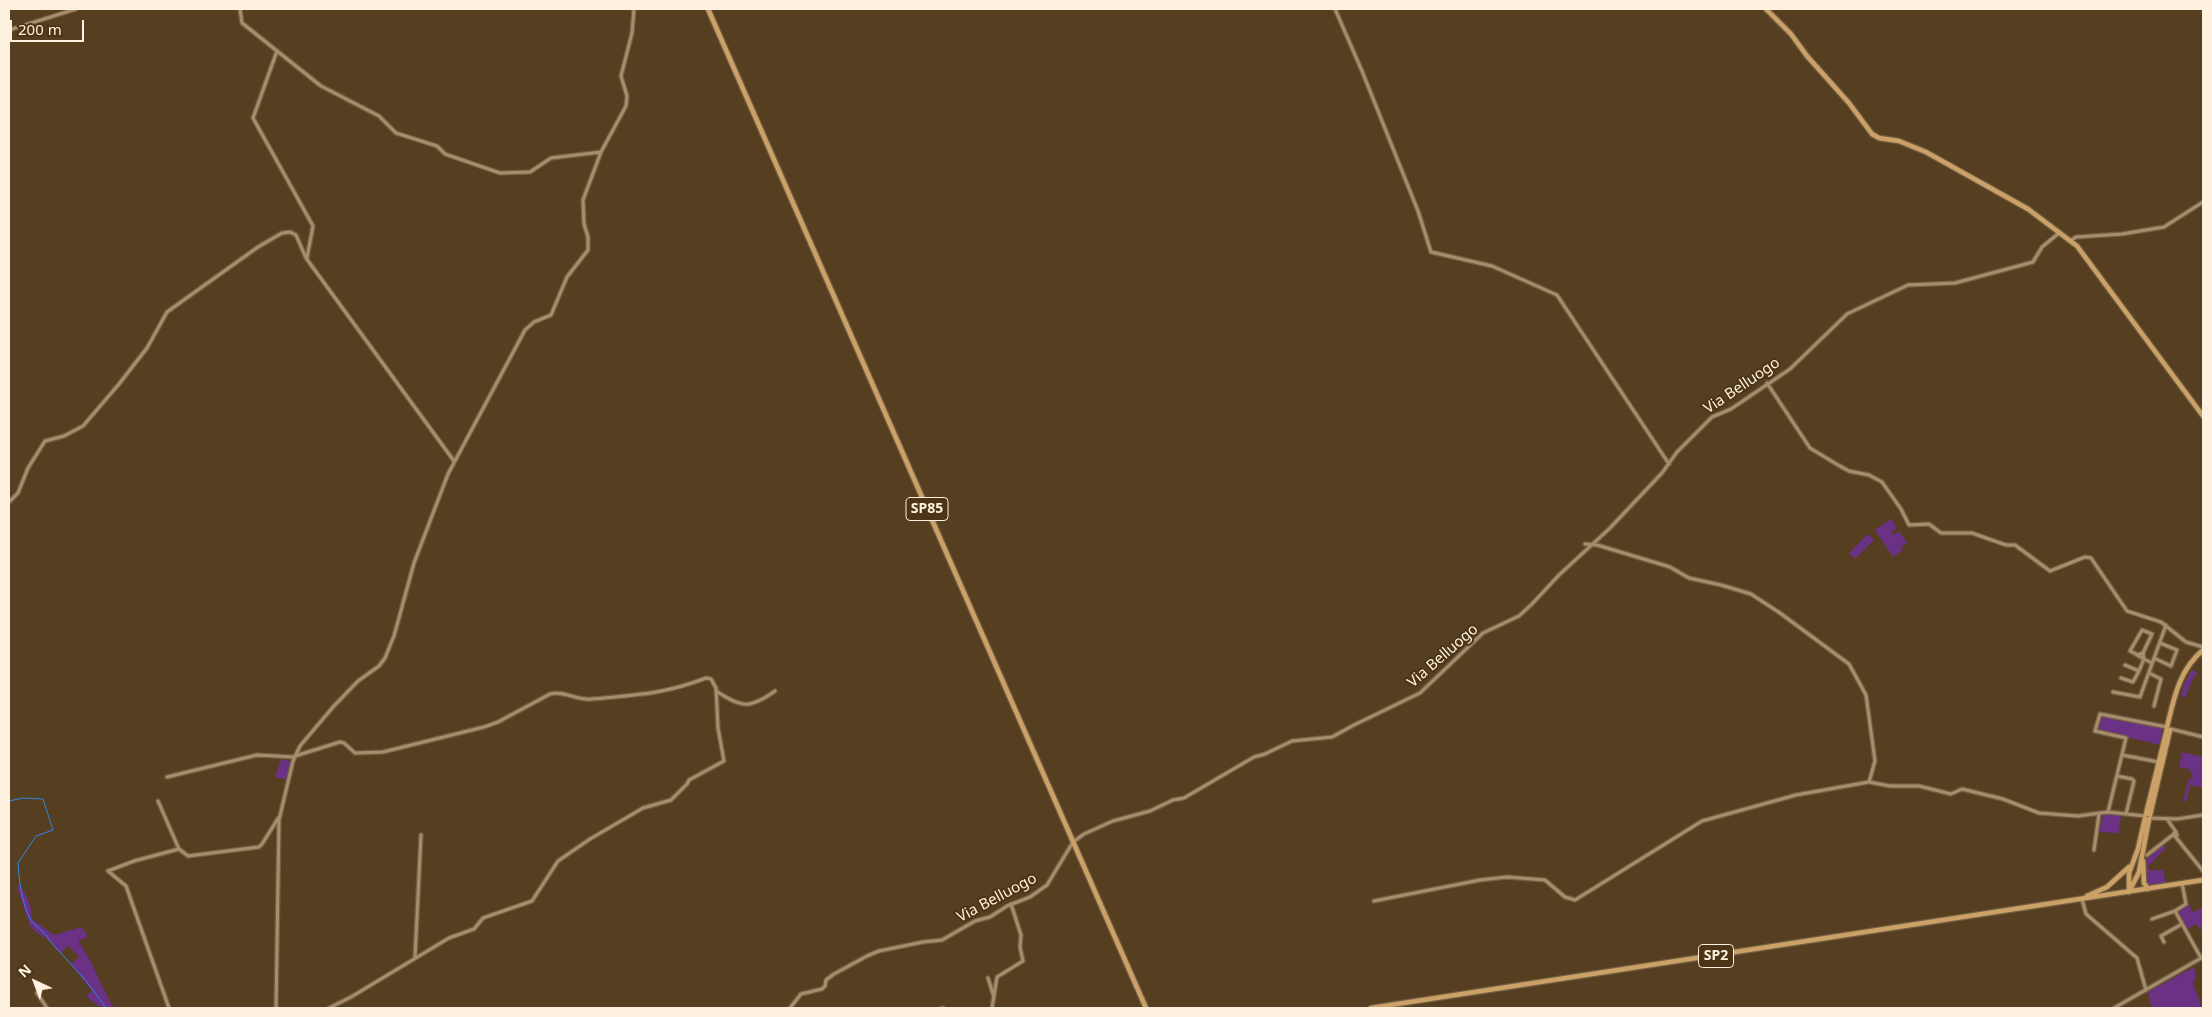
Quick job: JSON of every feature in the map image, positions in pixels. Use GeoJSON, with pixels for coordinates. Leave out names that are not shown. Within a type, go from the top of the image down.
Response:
{"type":"FeatureCollection","features":[{"type":"Feature","properties":{"kind":"main road","name":"SP85"},"geometry":{"type":"LineString","coordinates":[[708,9],[1146,1008]]}},
{"type":"Feature","properties":{"kind":"main road"},"geometry":{"type":"LineString","coordinates":[[1766,9],[1791,34],[1807,56],[1849,103],[1872,134],[1878,138],[1899,141],[1926,152],[2028,209],[2070,240],[2082,252],[2131,322],[2203,416]]}},
{"type":"Feature","properties":{"kind":"main road"},"geometry":{"type":"LineString","coordinates":[[2129,892],[2138,872],[2159,762],[2182,680],[2203,650]]}},
{"type":"Feature","properties":{"kind":"main road"},"geometry":{"type":"LineString","coordinates":[[2129,892],[2128,879],[2147,817],[2169,728]]}},
{"type":"Feature","properties":{"kind":"main road"},"geometry":{"type":"LineString","coordinates":[[2143,851],[2144,883],[2148,889]]}},
{"type":"Feature","properties":{"kind":"main road"},"geometry":{"type":"LineString","coordinates":[[2079,899],[2107,887],[2121,877],[2132,864]]}},
{"type":"Feature","properties":{"kind":"main road"},"geometry":{"type":"LineString","coordinates":[[2129,892],[2203,880]]}},
{"type":"Feature","properties":{"kind":"main road","name":"SP2"},"geometry":{"type":"LineString","coordinates":[[1371,1008],[2129,892]]}},
{"type":"Feature","properties":{"kind":"street"},"geometry":{"type":"LineString","coordinates":[[9,30],[76,9]]}},
{"type":"Feature","properties":{"kind":"street"},"geometry":{"type":"LineString","coordinates":[[240,9],[242,23],[321,86],[379,116],[396,133],[437,146],[445,154],[500,173],[530,172],[551,158],[601,152]]}},
{"type":"Feature","properties":{"kind":"street"},"geometry":{"type":"LineString","coordinates":[[276,1008],[280,815],[294,757],[300,746],[332,707],[358,681],[379,666],[385,658],[394,636],[416,557],[454,462],[525,330],[534,322],[552,315],[567,277],[588,250],[583,200],[601,152],[626,106],[627,96],[621,76],[632,32],[634,9]]}},
{"type":"Feature","properties":{"kind":"street"},"geometry":{"type":"LineString","coordinates":[[1334,9],[1362,71],[1418,212],[1431,252],[1492,266],[1557,295],[1669,464]]}},
{"type":"Feature","properties":{"kind":"street"},"geometry":{"type":"LineString","coordinates":[[277,51],[253,118],[314,226],[306,258]]}},
{"type":"Feature","properties":{"kind":"street"},"geometry":{"type":"LineString","coordinates":[[2070,240],[2076,237],[2122,234],[2164,228],[2203,202]]}},
{"type":"Feature","properties":{"kind":"street"},"geometry":{"type":"LineString","coordinates":[[9,502],[18,493],[28,468],[45,441],[64,436],[82,426],[119,384],[147,348],[167,312],[258,247],[282,233],[290,232],[296,234],[306,258],[454,462]]}},
{"type":"Feature","properties":{"kind":"street","name":"Via Belluogo"},"geometry":{"type":"LineString","coordinates":[[790,1008],[801,994],[822,989],[826,986],[826,980],[844,966],[879,951],[942,940],[975,921],[990,917],[1011,904],[1030,897],[1047,886],[1073,842],[1084,834],[1113,821],[1150,811],[1173,800],[1184,798],[1254,758],[1292,741],[1332,737],[1420,693],[1483,634],[1519,616],[1532,604],[1558,575],[1592,545],[1649,487],[1677,452],[1712,417],[1732,409],[1767,382],[1790,369],[1847,314],[1908,285],[1955,283],[2033,262],[2042,247],[2059,233]]}},
{"type":"Feature","properties":{"kind":"street"},"geometry":{"type":"LineString","coordinates":[[1767,382],[1810,448],[1838,465],[1869,475],[1882,482],[1901,509],[1909,525],[1929,524],[1941,533],[1972,533],[2006,545],[2015,545],[2050,570],[2085,557],[2091,558],[2095,561],[2108,585],[2126,611],[2166,625],[2186,642],[2203,650]]}},
{"type":"Feature","properties":{"kind":"street"},"geometry":{"type":"LineString","coordinates":[[1585,544],[1657,562],[1689,578],[1752,594],[1849,664],[1866,695],[1875,761],[1869,782]]}},
{"type":"Feature","properties":{"kind":"street"},"geometry":{"type":"LineString","coordinates":[[2113,692],[2140,697],[2166,625]]}},
{"type":"Feature","properties":{"kind":"street"},"geometry":{"type":"LineString","coordinates":[[2121,678],[2134,682],[2139,671],[2144,659],[2143,653],[2152,634],[2142,630],[2130,651],[2144,659],[2171,666],[2177,650],[2160,643]]}},
{"type":"Feature","properties":{"kind":"street"},"geometry":{"type":"LineString","coordinates":[[2137,655],[2143,653]]}},
{"type":"Feature","properties":{"kind":"street"},"geometry":{"type":"LineString","coordinates":[[2125,665],[2139,671]]}},
{"type":"Feature","properties":{"kind":"street"},"geometry":{"type":"LineString","coordinates":[[2149,673],[2161,679],[2154,706]]}},
{"type":"Feature","properties":{"kind":"street"},"geometry":{"type":"LineString","coordinates":[[167,777],[257,755],[294,757],[340,742],[344,743],[355,753],[383,752],[484,727],[498,722],[557,692],[591,700],[605,696],[632,696],[673,690],[706,678],[714,682],[724,762],[689,780],[670,800],[643,808],[590,838],[558,861],[532,901],[482,918],[474,929],[449,938],[351,997],[329,1008]]}},
{"type":"Feature","properties":{"kind":"street"},"geometry":{"type":"LineString","coordinates":[[716,690],[735,703],[746,705],[758,703],[775,692]]}},
{"type":"Feature","properties":{"kind":"street"},"geometry":{"type":"LineString","coordinates":[[2108,812],[2126,739],[2095,731],[2100,714],[2203,737]]}},
{"type":"Feature","properties":{"kind":"street"},"geometry":{"type":"LineString","coordinates":[[2122,756],[2159,762]]}},
{"type":"Feature","properties":{"kind":"street"},"geometry":{"type":"LineString","coordinates":[[2117,776],[2134,781],[2126,814]]}},
{"type":"Feature","properties":{"kind":"street"},"geometry":{"type":"LineString","coordinates":[[1374,900],[1480,880],[1507,877],[1545,880],[1566,897],[1575,900],[1702,821],[1796,794],[1869,782],[1890,786],[1919,786],[1951,794],[1962,789],[2003,799],[2039,813],[2078,816],[2108,812],[2166,819],[2203,815]]}},
{"type":"Feature","properties":{"kind":"street"},"geometry":{"type":"LineString","coordinates":[[158,801],[179,849],[188,856],[259,847],[280,815]]}},
{"type":"Feature","properties":{"kind":"street"},"geometry":{"type":"LineString","coordinates":[[2094,850],[2099,814]]}},
{"type":"Feature","properties":{"kind":"street"},"geometry":{"type":"LineString","coordinates":[[2166,819],[2173,826],[2175,834],[2203,871]]}},
{"type":"Feature","properties":{"kind":"street"},"geometry":{"type":"LineString","coordinates":[[2173,826],[2177,819]]}},
{"type":"Feature","properties":{"kind":"street"},"geometry":{"type":"LineString","coordinates":[[2148,856],[2175,834]]}},
{"type":"Feature","properties":{"kind":"street"},"geometry":{"type":"LineString","coordinates":[[415,958],[421,835]]}},
{"type":"Feature","properties":{"kind":"street"},"geometry":{"type":"LineString","coordinates":[[169,1008],[126,886],[108,871],[179,849]]}},
{"type":"Feature","properties":{"kind":"street"},"geometry":{"type":"LineString","coordinates":[[2152,919],[2175,911],[2187,902],[2182,883]]}},
{"type":"Feature","properties":{"kind":"street"},"geometry":{"type":"LineString","coordinates":[[2079,899],[2086,914],[2137,958],[2146,990]]}},
{"type":"Feature","properties":{"kind":"street"},"geometry":{"type":"LineString","coordinates":[[992,1008],[997,977],[1023,960],[1020,947],[1021,935],[1011,904]]}},
{"type":"Feature","properties":{"kind":"street"},"geometry":{"type":"LineString","coordinates":[[2114,1008],[2202,958],[2175,911]]}},
{"type":"Feature","properties":{"kind":"street"},"geometry":{"type":"LineString","coordinates":[[2164,942],[2161,936],[2182,924]]}},
{"type":"Feature","properties":{"kind":"street"},"geometry":{"type":"LineString","coordinates":[[988,978],[994,998]]}},
{"type":"Feature","properties":{"kind":"street"},"geometry":{"type":"LineString","coordinates":[[37,993],[47,1008]]}},
{"type":"Feature","properties":{"kind":"shaded area"},"geometry":{"type":"Polygon","coordinates":[[[1891,519],[1897,528],[1891,532],[1893,535],[1899,531],[1907,543],[1901,547],[1903,550],[1893,557],[1875,530],[1891,519]]]}},
{"type":"Feature","properties":{"kind":"shaded area"},"geometry":{"type":"Polygon","coordinates":[[[1868,534],[1874,540],[1855,559],[1849,553],[1868,534]]]}},
{"type":"Feature","properties":{"kind":"shaded area"},"geometry":{"type":"Polygon","coordinates":[[[2192,670],[2198,673],[2194,676],[2185,698],[2181,696],[2184,684],[2192,670]]]}},
{"type":"Feature","properties":{"kind":"shaded area"},"geometry":{"type":"Polygon","coordinates":[[[2103,716],[2162,728],[2160,745],[2097,730],[2103,716]]]}},
{"type":"Feature","properties":{"kind":"shaded area"},"geometry":{"type":"Polygon","coordinates":[[[2182,752],[2203,757],[2203,788],[2190,785],[2186,802],[2183,801],[2188,780],[2193,777],[2189,769],[2179,767],[2182,752]]]}},
{"type":"Feature","properties":{"kind":"shaded area"},"geometry":{"type":"Polygon","coordinates":[[[281,759],[291,762],[286,780],[275,777],[281,759]]]}},
{"type":"Feature","properties":{"kind":"shaded area"},"geometry":{"type":"Polygon","coordinates":[[[2103,815],[2121,815],[2119,833],[2099,832],[2103,815]]]}},
{"type":"Feature","properties":{"kind":"shaded area"},"geometry":{"type":"Polygon","coordinates":[[[2162,843],[2166,848],[2155,861],[2147,866],[2151,871],[2163,869],[2166,884],[2147,886],[2145,861],[2162,843]]]}},
{"type":"Feature","properties":{"kind":"shaded area"},"geometry":{"type":"Polygon","coordinates":[[[19,884],[31,909],[32,919],[54,935],[82,927],[88,937],[78,941],[114,1008],[98,1006],[86,996],[92,991],[71,964],[79,957],[68,945],[61,954],[48,939],[37,933],[30,926],[17,887],[19,884]]]}},
{"type":"Feature","properties":{"kind":"shaded area"},"geometry":{"type":"Polygon","coordinates":[[[2189,904],[2192,912],[2203,908],[2203,925],[2201,927],[2203,932],[2196,924],[2187,929],[2178,912],[2189,904]]]}},
{"type":"Feature","properties":{"kind":"shaded area"},"geometry":{"type":"Polygon","coordinates":[[[2194,967],[2196,979],[2193,983],[2202,1008],[2152,1008],[2148,992],[2194,967]]]}},
{"type":"Feature","properties":{"kind":"waterway"},"geometry":{"type":"LineString","coordinates":[[9,801],[23,798],[43,799],[53,830],[36,836],[18,863],[24,904],[31,920],[87,982],[106,1008]]}}]}
